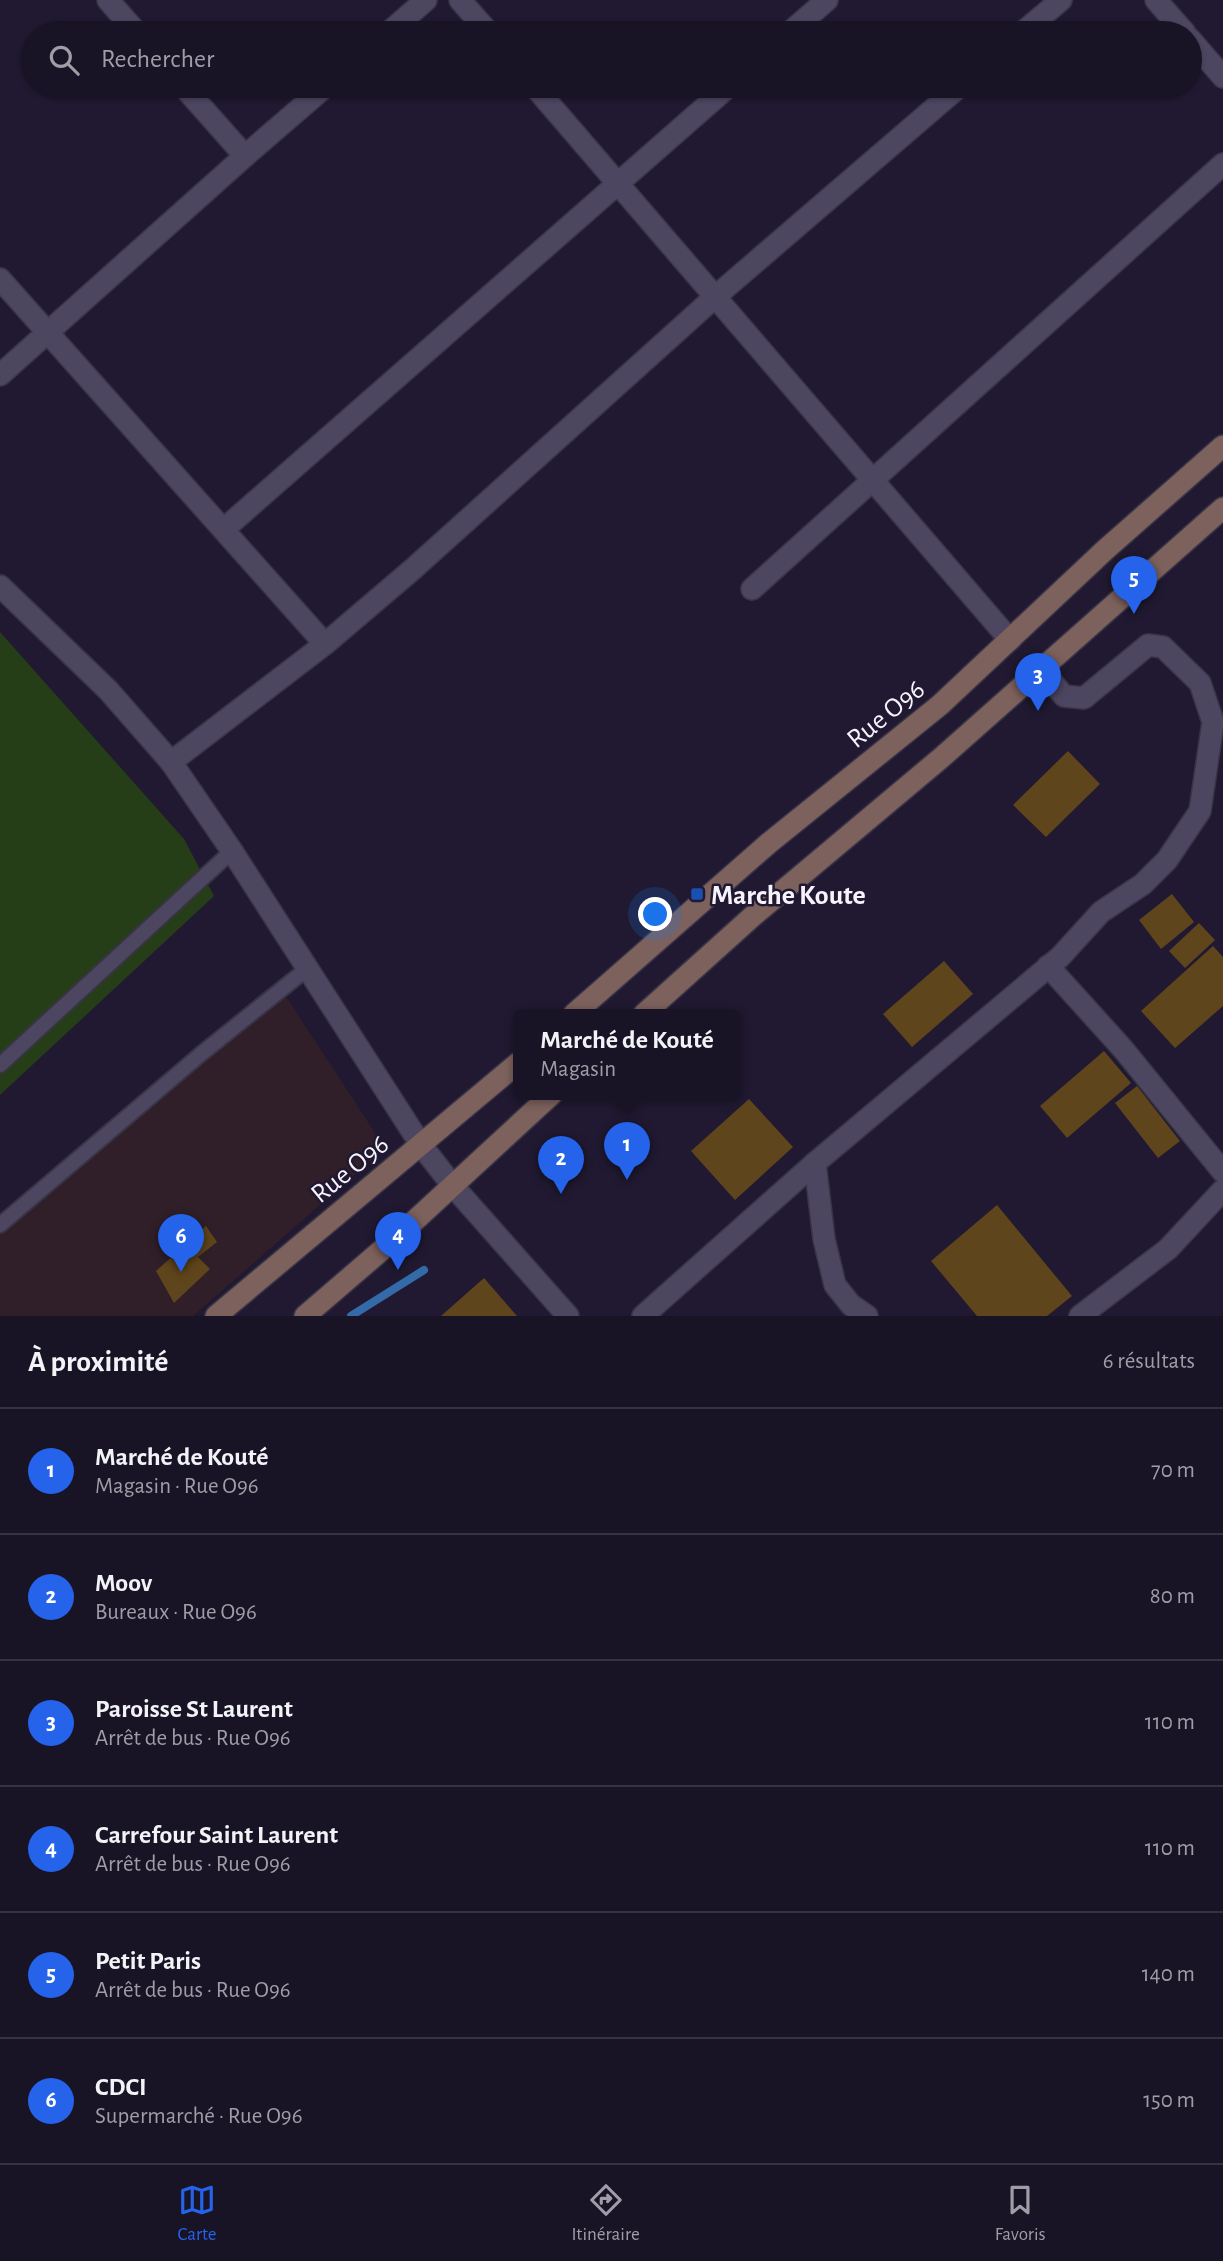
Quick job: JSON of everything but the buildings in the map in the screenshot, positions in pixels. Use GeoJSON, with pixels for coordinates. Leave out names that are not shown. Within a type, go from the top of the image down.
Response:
{"type":"FeatureCollection","features":[{"type":"Feature","properties":{"kind":"main road","name":"Rue O96"},"geometry":{"type":"LineString","coordinates":[[580,1009],[769,843],[940,705],[1124,533],[1223,446]]}},
{"type":"Feature","properties":{"kind":"main road"},"geometry":{"type":"LineString","coordinates":[[650,1009],[754,915],[941,758],[1223,508]]}},
{"type":"Feature","properties":{"kind":"main road","name":"Rue O96"},"geometry":{"type":"LineString","coordinates":[[215,1316],[513,1068]]}},
{"type":"Feature","properties":{"kind":"main road"},"geometry":{"type":"LineString","coordinates":[[305,1316],[453,1186],[546,1100]]}},
{"type":"Feature","properties":{"kind":"street"},"geometry":{"type":"LineString","coordinates":[[108,0],[126,21]]}},
{"type":"Feature","properties":{"kind":"street"},"geometry":{"type":"LineString","coordinates":[[402,21],[426,0]]}},
{"type":"Feature","properties":{"kind":"street"},"geometry":{"type":"LineString","coordinates":[[460,0],[478,21]]}},
{"type":"Feature","properties":{"kind":"street"},"geometry":{"type":"LineString","coordinates":[[803,21],[827,0]]}},
{"type":"Feature","properties":{"kind":"street"},"geometry":{"type":"LineString","coordinates":[[1036,21],[1061,0]]}},
{"type":"Feature","properties":{"kind":"street"},"geometry":{"type":"LineString","coordinates":[[1156,0],[1174,21]]}},
{"type":"Feature","properties":{"kind":"street"},"geometry":{"type":"LineString","coordinates":[[1202,53],[1223,77]]}},
{"type":"Feature","properties":{"kind":"street"},"geometry":{"type":"LineString","coordinates":[[194,98],[245,156]]}},
{"type":"Feature","properties":{"kind":"street"},"geometry":{"type":"LineString","coordinates":[[0,375],[312,98]]}},
{"type":"Feature","properties":{"kind":"street"},"geometry":{"type":"LineString","coordinates":[[544,98],[1010,640]]}},
{"type":"Feature","properties":{"kind":"street"},"geometry":{"type":"LineString","coordinates":[[224,529],[715,98]]}},
{"type":"Feature","properties":{"kind":"street"},"geometry":{"type":"LineString","coordinates":[[171,762],[325,644],[524,470],[716,296],[946,98]]}},
{"type":"Feature","properties":{"kind":"street"},"geometry":{"type":"LineString","coordinates":[[752,589],[1223,164]]}},
{"type":"Feature","properties":{"kind":"street"},"geometry":{"type":"LineString","coordinates":[[0,279],[325,644]]}},
{"type":"Feature","properties":{"kind":"street"},"geometry":{"type":"LineString","coordinates":[[0,586],[108,690],[171,762],[232,850],[421,1145],[453,1186],[568,1316]]}},
{"type":"Feature","properties":{"kind":"street"},"geometry":{"type":"LineString","coordinates":[[643,1316],[814,1163],[1070,948],[1101,912],[1143,884],[1173,850],[1200,811],[1213,722],[1200,683],[1163,647],[1148,645],[1084,698],[1064,696],[1040,668]]}},
{"type":"Feature","properties":{"kind":"street"},"geometry":{"type":"LineString","coordinates":[[1048,966],[1123,1049],[1223,1172]]}},
{"type":"Feature","properties":{"kind":"street"},"geometry":{"type":"LineString","coordinates":[[814,1163],[824,1239],[835,1285],[851,1305],[867,1316]]}},
{"type":"Feature","properties":{"kind":"street"},"geometry":{"type":"LineString","coordinates":[[1080,1316],[1168,1249],[1223,1190]]}},
{"type":"Feature","properties":{"kind":"lane"},"geometry":{"type":"LineString","coordinates":[[0,1065],[232,850]]}},
{"type":"Feature","properties":{"kind":"lane"},"geometry":{"type":"LineString","coordinates":[[0,1225],[190,1062],[308,968]]}},
{"type":"Feature","properties":{"kind":"shaded area"},"geometry":{"type":"Polygon","coordinates":[[[283,992],[385,1148],[193,1316],[0,1316],[0,1226],[283,992]]]}},
{"type":"Feature","properties":{"kind":"green space"},"geometry":{"type":"Polygon","coordinates":[[[0,632],[184,839],[214,896],[0,1095],[0,632]]]}},
{"type":"Feature","properties":{"kind":"waterway"},"geometry":{"type":"LineString","coordinates":[[351,1316],[424,1270]]}},
{"type":"Feature","properties":{"kind":"place","name":"Petit Paris"},"geometry":{"type":"Point","coordinates":[1134,614]}},
{"type":"Feature","properties":{"kind":"place","name":"Paroisse St Laurent"},"geometry":{"type":"Point","coordinates":[1038,711]}},
{"type":"Feature","properties":{"kind":"place","name":"Marche Koute"},"geometry":{"type":"Point","coordinates":[697,894]}},
{"type":"Feature","properties":{"kind":"place","name":"Marché de Kouté"},"geometry":{"type":"Point","coordinates":[627,1180]}},
{"type":"Feature","properties":{"kind":"place","name":"Moov"},"geometry":{"type":"Point","coordinates":[561,1194]}},
{"type":"Feature","properties":{"kind":"place","name":"Carrefour Saint Laurent"},"geometry":{"type":"Point","coordinates":[398,1270]}},
{"type":"Feature","properties":{"kind":"place","name":"CDCI"},"geometry":{"type":"Point","coordinates":[181,1272]}}]}
